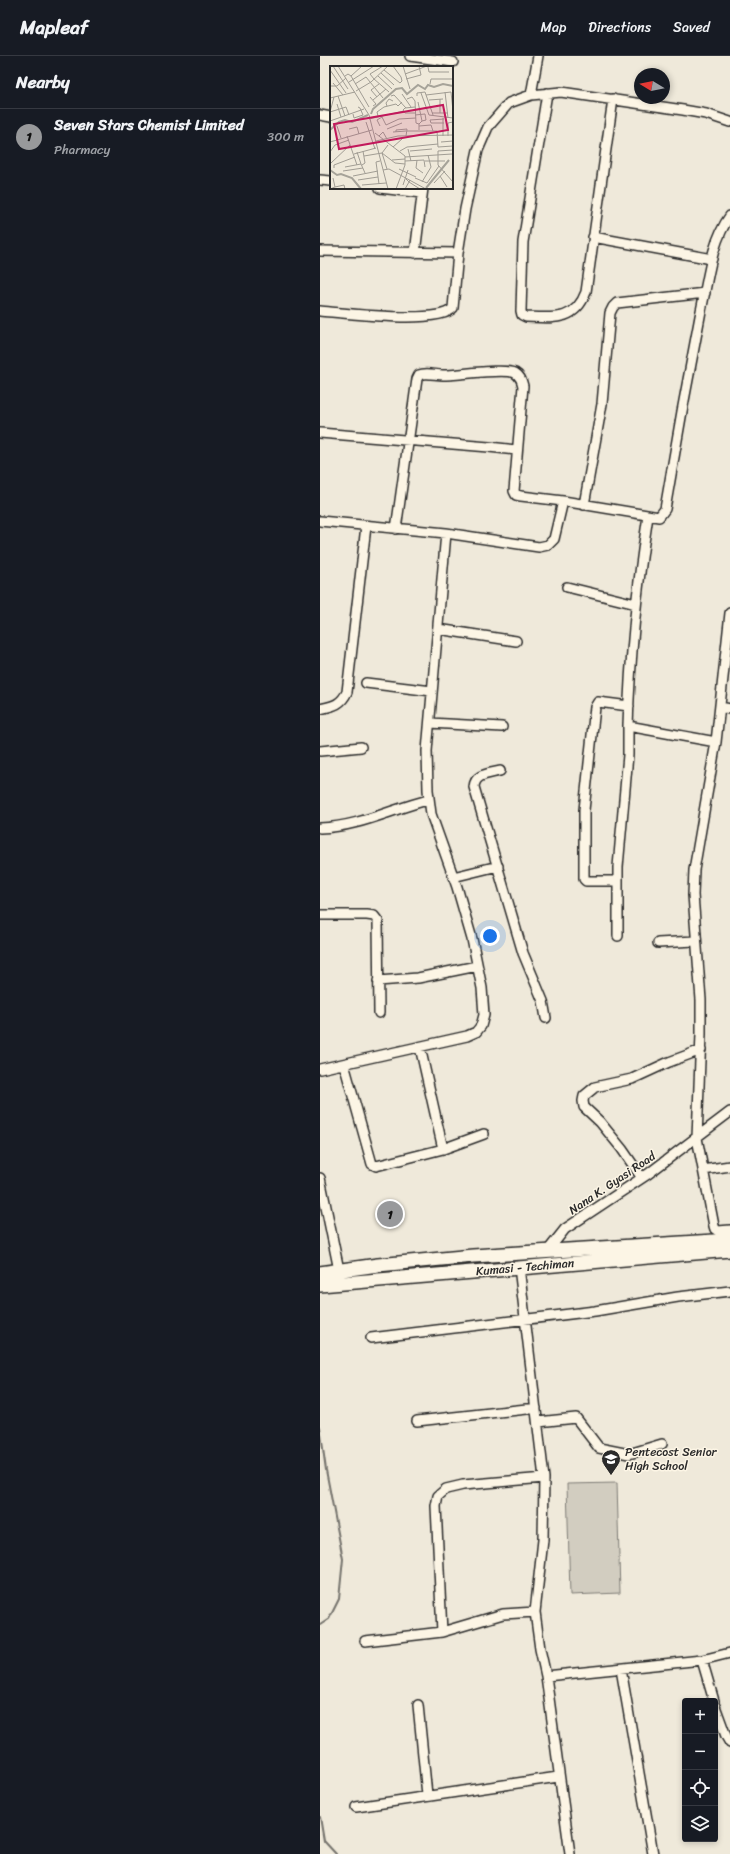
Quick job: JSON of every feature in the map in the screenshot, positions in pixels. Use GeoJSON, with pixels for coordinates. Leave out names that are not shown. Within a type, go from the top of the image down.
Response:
{"type":"FeatureCollection","features":[{"type":"Feature","properties":{"kind":"highway"},"geometry":{"type":"LineString","coordinates":[[320,1273],[340,1276],[474,1256],[546,1253],[730,1240]]}},
{"type":"Feature","properties":{"kind":"highway","name":"Kumasi - Techiman"},"geometry":{"type":"LineString","coordinates":[[320,1285],[340,1276],[519,1267],[730,1250]]}},
{"type":"Feature","properties":{"kind":"street"},"geometry":{"type":"LineString","coordinates":[[410,56],[453,62]]}},
{"type":"Feature","properties":{"kind":"street"},"geometry":{"type":"LineString","coordinates":[[531,95],[538,56]]}},
{"type":"Feature","properties":{"kind":"street"},"geometry":{"type":"LineString","coordinates":[[320,311],[374,316],[407,317],[444,314],[450,312],[453,308],[458,253],[478,150],[488,127],[509,103],[531,95],[561,92],[706,114],[730,122]]}},
{"type":"Feature","properties":{"kind":"street"},"geometry":{"type":"LineString","coordinates":[[547,94],[523,242],[521,311],[522,315],[526,317],[555,318],[567,315],[575,310],[582,302],[586,292],[613,99]]}},
{"type":"Feature","properties":{"kind":"street"},"geometry":{"type":"LineString","coordinates":[[320,115],[330,117]]}},
{"type":"Feature","properties":{"kind":"street"},"geometry":{"type":"LineString","coordinates":[[320,180],[330,181]]}},
{"type":"Feature","properties":{"kind":"street"},"geometry":{"type":"LineString","coordinates":[[394,189],[422,191],[415,252]]}},
{"type":"Feature","properties":{"kind":"street"},"geometry":{"type":"LineString","coordinates":[[396,528],[419,375],[422,374],[443,375],[501,372],[515,373],[521,379],[523,386],[516,450],[514,491],[516,495],[563,501],[659,517],[665,509],[686,383],[712,259],[724,225],[730,216]]}},
{"type":"Feature","properties":{"kind":"street"},"geometry":{"type":"LineString","coordinates":[[593,237],[712,259]]}},
{"type":"Feature","properties":{"kind":"street"},"geometry":{"type":"LineString","coordinates":[[320,251],[458,253]]}},
{"type":"Feature","properties":{"kind":"street"},"geometry":{"type":"LineString","coordinates":[[584,505],[602,404],[610,313],[612,307],[616,303],[705,293]]}},
{"type":"Feature","properties":{"kind":"street"},"geometry":{"type":"LineString","coordinates":[[320,433],[516,450]]}},
{"type":"Feature","properties":{"kind":"street"},"geometry":{"type":"LineString","coordinates":[[320,521],[446,533],[539,547],[548,545],[554,540],[563,501]]}},
{"type":"Feature","properties":{"kind":"street"},"geometry":{"type":"LineString","coordinates":[[618,936],[617,882],[619,840],[628,755],[629,706],[636,604],[639,573],[648,516]]}},
{"type":"Feature","properties":{"kind":"street"},"geometry":{"type":"LineString","coordinates":[[320,709],[334,706],[343,700],[347,692],[366,526]]}},
{"type":"Feature","properties":{"kind":"street"},"geometry":{"type":"LineString","coordinates":[[320,1069],[468,1036],[476,1032],[481,1026],[484,1015],[482,988],[472,939],[453,877],[431,814],[428,800],[427,751],[446,533]]}},
{"type":"Feature","properties":{"kind":"street"},"geometry":{"type":"LineString","coordinates":[[567,588],[636,604]]}},
{"type":"Feature","properties":{"kind":"street"},"geometry":{"type":"LineString","coordinates":[[730,613],[716,742],[694,870],[693,895],[695,941],[701,1000],[701,1050],[697,1138],[715,1229],[730,1230]]}},
{"type":"Feature","properties":{"kind":"street"},"geometry":{"type":"LineString","coordinates":[[438,629],[516,641]]}},
{"type":"Feature","properties":{"kind":"street"},"geometry":{"type":"LineString","coordinates":[[366,683],[432,691]]}},
{"type":"Feature","properties":{"kind":"street"},"geometry":{"type":"LineString","coordinates":[[617,882],[586,881],[584,879],[584,810],[595,707],[598,702],[629,706]]}},
{"type":"Feature","properties":{"kind":"street"},"geometry":{"type":"LineString","coordinates":[[720,707],[730,709]]}},
{"type":"Feature","properties":{"kind":"street"},"geometry":{"type":"LineString","coordinates":[[430,723],[502,727]]}},
{"type":"Feature","properties":{"kind":"street"},"geometry":{"type":"LineString","coordinates":[[628,726],[716,742]]}},
{"type":"Feature","properties":{"kind":"street"},"geometry":{"type":"LineString","coordinates":[[320,751],[361,747]]}},
{"type":"Feature","properties":{"kind":"street"},"geometry":{"type":"LineString","coordinates":[[500,771],[478,777],[474,782],[474,787],[523,953],[543,1001],[546,1018]]}},
{"type":"Feature","properties":{"kind":"street"},"geometry":{"type":"LineString","coordinates":[[320,828],[357,824],[410,804],[428,800]]}},
{"type":"Feature","properties":{"kind":"street"},"geometry":{"type":"LineString","coordinates":[[453,877],[498,866]]}},
{"type":"Feature","properties":{"kind":"street"},"geometry":{"type":"LineString","coordinates":[[320,915],[367,915],[374,916],[378,921],[379,1013]]}},
{"type":"Feature","properties":{"kind":"street"},"geometry":{"type":"LineString","coordinates":[[658,943],[695,941]]}},
{"type":"Feature","properties":{"kind":"street"},"geometry":{"type":"LineString","coordinates":[[378,981],[418,978],[477,966]]}},
{"type":"Feature","properties":{"kind":"street"},"geometry":{"type":"LineString","coordinates":[[420,1047],[443,1148]]}},
{"type":"Feature","properties":{"kind":"street"},"geometry":{"type":"LineString","coordinates":[[642,1178],[622,1148],[600,1122],[584,1107],[584,1096],[595,1087],[632,1079],[669,1062],[701,1050]]}},
{"type":"Feature","properties":{"kind":"street"},"geometry":{"type":"LineString","coordinates":[[344,1064],[372,1164],[381,1166],[443,1148],[484,1134]]}},
{"type":"Feature","properties":{"kind":"street","name":"Nana K. Gyasi Road"},"geometry":{"type":"LineString","coordinates":[[546,1253],[565,1229],[642,1178],[730,1112]]}},
{"type":"Feature","properties":{"kind":"street"},"geometry":{"type":"LineString","coordinates":[[703,1170],[730,1166]]}},
{"type":"Feature","properties":{"kind":"street"},"geometry":{"type":"LineString","coordinates":[[320,1178],[340,1276]]}},
{"type":"Feature","properties":{"kind":"street"},"geometry":{"type":"LineString","coordinates":[[519,1267],[544,1478],[543,1540],[535,1612],[546,1676],[558,1777],[570,1854]]}},
{"type":"Feature","properties":{"kind":"street"},"geometry":{"type":"LineString","coordinates":[[371,1338],[526,1318],[594,1311],[678,1297],[730,1291]]}},
{"type":"Feature","properties":{"kind":"street"},"geometry":{"type":"LineString","coordinates":[[417,1421],[536,1408]]}},
{"type":"Feature","properties":{"kind":"street"},"geometry":{"type":"LineString","coordinates":[[538,1422],[576,1418],[599,1448],[629,1454],[662,1444]]}},
{"type":"Feature","properties":{"kind":"street"},"geometry":{"type":"LineString","coordinates":[[442,1632],[436,1506],[438,1496],[446,1489],[463,1485],[544,1478]]}},
{"type":"Feature","properties":{"kind":"street"},"geometry":{"type":"LineString","coordinates":[[365,1641],[442,1632],[497,1616],[535,1612]]}},
{"type":"Feature","properties":{"kind":"street"},"geometry":{"type":"LineString","coordinates":[[546,1676],[702,1660],[730,1653]]}},
{"type":"Feature","properties":{"kind":"street"},"geometry":{"type":"LineString","coordinates":[[702,1660],[713,1698]]}},
{"type":"Feature","properties":{"kind":"street"},"geometry":{"type":"LineString","coordinates":[[621,1669],[653,1854]]}},
{"type":"Feature","properties":{"kind":"street"},"geometry":{"type":"LineString","coordinates":[[418,1705],[427,1795]]}},
{"type":"Feature","properties":{"kind":"street"},"geometry":{"type":"LineString","coordinates":[[718,1713],[730,1743]]}},
{"type":"Feature","properties":{"kind":"street"},"geometry":{"type":"LineString","coordinates":[[356,1807],[427,1795],[558,1777]]}},
{"type":"Feature","properties":{"kind":"shaded area"},"geometry":{"type":"Polygon","coordinates":[[[617,1483],[620,1593],[570,1595],[567,1484],[617,1483]]]}},
{"type":"Feature","properties":{"kind":"waterway"},"geometry":{"type":"LineString","coordinates":[[320,1427],[326,1470],[343,1559],[339,1599],[329,1619],[320,1625]]}},
{"type":"Feature","properties":{"kind":"waterway"},"geometry":{"type":"LineString","coordinates":[[320,1817],[324,1841],[336,1854]]}},
{"type":"Feature","properties":{"kind":"place","name":"Seven Stars Chemist Limited"},"geometry":{"type":"Point","coordinates":[390,1214]}},
{"type":"Feature","properties":{"kind":"place","name":"Pentecost Senior High School"},"geometry":{"type":"Point","coordinates":[611,1476]}}]}
